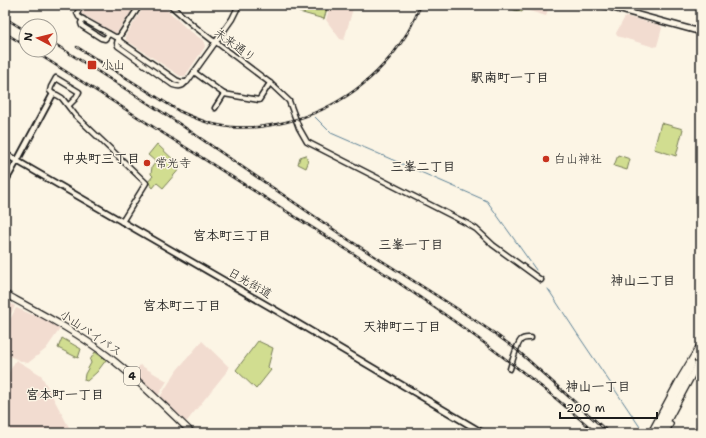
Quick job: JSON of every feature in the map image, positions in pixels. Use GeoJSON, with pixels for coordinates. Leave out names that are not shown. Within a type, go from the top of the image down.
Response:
{"type":"FeatureCollection","features":[{"type":"Feature","properties":{"kind":"highway","name":"小山バイパス"},"geometry":{"type":"LineString","coordinates":[[5,294],[66,328],[109,356],[140,383],[192,433]]}},
{"type":"Feature","properties":{"kind":"highway"},"geometry":{"type":"LineString","coordinates":[[661,433],[701,345]]}},
{"type":"Feature","properties":{"kind":"highway"},"geometry":{"type":"LineString","coordinates":[[656,433],[686,387],[701,358]]}},
{"type":"Feature","properties":{"kind":"highway"},"geometry":{"type":"LineString","coordinates":[[651,433],[667,417]]}},
{"type":"Feature","properties":{"kind":"highway"},"geometry":{"type":"LineString","coordinates":[[665,433],[667,417]]}},
{"type":"Feature","properties":{"kind":"main road"},"geometry":{"type":"LineString","coordinates":[[602,5],[701,32]]}},
{"type":"Feature","properties":{"kind":"main road"},"geometry":{"type":"LineString","coordinates":[[5,182],[55,94]]}},
{"type":"Feature","properties":{"kind":"main road","name":"日光街道"},"geometry":{"type":"LineString","coordinates":[[5,154],[277,310],[483,433]]}},
{"type":"Feature","properties":{"kind":"street"},"geometry":{"type":"LineString","coordinates":[[82,5],[77,13],[78,16],[115,37],[119,36]]}},
{"type":"Feature","properties":{"kind":"street"},"geometry":{"type":"LineString","coordinates":[[140,5],[119,36],[119,40],[181,82],[187,82],[232,19],[239,5]]}},
{"type":"Feature","properties":{"kind":"street","name":"未来通り"},"geometry":{"type":"LineString","coordinates":[[170,5],[194,26],[270,83],[289,101],[299,128],[307,142],[466,223],[476,229],[493,245],[541,280]]}},
{"type":"Feature","properties":{"kind":"street"},"geometry":{"type":"LineString","coordinates":[[83,19],[82,26],[100,38],[105,39],[109,34]]}},
{"type":"Feature","properties":{"kind":"street"},"geometry":{"type":"LineString","coordinates":[[194,72],[224,94],[259,100],[270,83]]}},
{"type":"Feature","properties":{"kind":"street"},"geometry":{"type":"LineString","coordinates":[[69,106],[79,92],[56,78],[50,91],[62,98],[75,115],[146,183],[122,222]]}},
{"type":"Feature","properties":{"kind":"street"},"geometry":{"type":"LineString","coordinates":[[215,108],[224,94]]}},
{"type":"Feature","properties":{"kind":"street"},"geometry":{"type":"LineString","coordinates":[[510,368],[519,343],[524,338],[531,338]]}},
{"type":"Feature","properties":{"kind":"shaded area"},"geometry":{"type":"Polygon","coordinates":[[[84,5],[136,5],[116,34],[80,13],[84,5]]]}},
{"type":"Feature","properties":{"kind":"shaded area"},"geometry":{"type":"Polygon","coordinates":[[[145,5],[162,5],[186,28],[204,41],[205,47],[185,76],[180,76],[126,40],[126,35],[145,5]]]}},
{"type":"Feature","properties":{"kind":"shaded area"},"geometry":{"type":"Polygon","coordinates":[[[330,5],[354,5],[344,40],[340,39],[326,20],[330,5]]]}},
{"type":"Feature","properties":{"kind":"shaded area"},"geometry":{"type":"Polygon","coordinates":[[[527,5],[549,5],[546,16],[526,10],[527,5]]]}},
{"type":"Feature","properties":{"kind":"shaded area"},"geometry":{"type":"Polygon","coordinates":[[[625,17],[660,25],[662,28],[657,46],[654,47],[617,36],[616,33],[625,17]]]}},
{"type":"Feature","properties":{"kind":"shaded area"},"geometry":{"type":"Polygon","coordinates":[[[5,300],[15,306],[5,325],[5,300]]]}},
{"type":"Feature","properties":{"kind":"shaded area"},"geometry":{"type":"Polygon","coordinates":[[[16,308],[46,320],[60,329],[46,349],[28,363],[5,354],[5,329],[16,308]]]}},
{"type":"Feature","properties":{"kind":"shaded area"},"geometry":{"type":"Polygon","coordinates":[[[202,341],[229,367],[187,421],[185,421],[160,397],[177,370],[202,341]]]}},
{"type":"Feature","properties":{"kind":"shaded area"},"geometry":{"type":"Polygon","coordinates":[[[16,360],[41,375],[72,433],[5,433],[5,379],[16,360]]]}},
{"type":"Feature","properties":{"kind":"shaded area"},"geometry":{"type":"Polygon","coordinates":[[[140,365],[167,381],[158,396],[134,373],[140,365]]]}},
{"type":"Feature","properties":{"kind":"green space"},"geometry":{"type":"Polygon","coordinates":[[[301,5],[328,5],[324,19],[299,12],[301,5]]]}},
{"type":"Feature","properties":{"kind":"green space"},"geometry":{"type":"Polygon","coordinates":[[[500,5],[524,5],[522,12],[500,5]]]}},
{"type":"Feature","properties":{"kind":"green space"},"geometry":{"type":"Polygon","coordinates":[[[661,123],[683,129],[676,156],[654,149],[661,123]]]}},
{"type":"Feature","properties":{"kind":"green space"},"geometry":{"type":"Polygon","coordinates":[[[157,144],[181,167],[163,188],[157,183],[153,188],[148,182],[153,176],[151,174],[152,167],[156,162],[148,155],[157,144]]]}},
{"type":"Feature","properties":{"kind":"green space"},"geometry":{"type":"Polygon","coordinates":[[[306,155],[308,163],[306,168],[298,164],[300,157],[306,155]]]}},
{"type":"Feature","properties":{"kind":"green space"},"geometry":{"type":"Polygon","coordinates":[[[618,155],[630,159],[627,170],[614,166],[618,155]]]}},
{"type":"Feature","properties":{"kind":"green space"},"geometry":{"type":"Polygon","coordinates":[[[62,338],[81,349],[78,358],[58,348],[62,338]]]}},
{"type":"Feature","properties":{"kind":"green space"},"geometry":{"type":"Polygon","coordinates":[[[258,341],[273,348],[268,367],[271,370],[256,389],[236,370],[258,341]]]}},
{"type":"Feature","properties":{"kind":"green space"},"geometry":{"type":"Polygon","coordinates":[[[95,352],[106,360],[97,372],[87,381],[84,380],[85,374],[91,363],[90,360],[95,352]]]}},
{"type":"Feature","properties":{"kind":"waterway"},"geometry":{"type":"LineString","coordinates":[[315,117],[331,133],[487,201],[536,270]]}},
{"type":"Feature","properties":{"kind":"waterway"},"geometry":{"type":"LineString","coordinates":[[548,289],[644,433]]}},
{"type":"Feature","properties":{"kind":"railway"},"geometry":{"type":"LineString","coordinates":[[77,47],[187,115],[222,126],[240,128],[259,127],[304,117],[322,110],[355,90],[369,79],[395,51],[408,32],[421,5]]}},
{"type":"Feature","properties":{"kind":"railway"},"geometry":{"type":"LineString","coordinates":[[5,18],[18,26]]}},
{"type":"Feature","properties":{"kind":"railway"},"geometry":{"type":"LineString","coordinates":[[5,33],[18,41]]}},
{"type":"Feature","properties":{"kind":"railway"},"geometry":{"type":"LineString","coordinates":[[58,46],[165,114],[349,240],[494,333],[517,350],[609,433]]}},
{"type":"Feature","properties":{"kind":"railway"},"geometry":{"type":"LineString","coordinates":[[45,58],[390,277],[501,355],[547,391],[596,433]]}},
{"type":"Feature","properties":{"kind":"place","name":"小山"},"geometry":{"type":"Point","coordinates":[92,65]}},
{"type":"Feature","properties":{"kind":"place","name":"白山神社"},"geometry":{"type":"Point","coordinates":[546,159]}},
{"type":"Feature","properties":{"kind":"place","name":"常光寺"},"geometry":{"type":"Point","coordinates":[147,163]}},
{"type":"Feature","properties":{"kind":"district","name":"駅南町一丁目"},"geometry":{"type":"Point","coordinates":[510,77]}},
{"type":"Feature","properties":{"kind":"district","name":"中央町三丁目"},"geometry":{"type":"Point","coordinates":[101,158]}},
{"type":"Feature","properties":{"kind":"district","name":"三峯二丁目"},"geometry":{"type":"Point","coordinates":[423,166]}},
{"type":"Feature","properties":{"kind":"district","name":"宮本町三丁目"},"geometry":{"type":"Point","coordinates":[232,235]}},
{"type":"Feature","properties":{"kind":"district","name":"三峯一丁目"},"geometry":{"type":"Point","coordinates":[411,244]}},
{"type":"Feature","properties":{"kind":"district","name":"神山二丁目"},"geometry":{"type":"Point","coordinates":[643,280]}},
{"type":"Feature","properties":{"kind":"district","name":"宮本町二丁目"},"geometry":{"type":"Point","coordinates":[182,305]}},
{"type":"Feature","properties":{"kind":"district","name":"天神町二丁目"},"geometry":{"type":"Point","coordinates":[402,326]}},
{"type":"Feature","properties":{"kind":"district","name":"神山一丁目"},"geometry":{"type":"Point","coordinates":[598,386]}},
{"type":"Feature","properties":{"kind":"district","name":"宮本町一丁目"},"geometry":{"type":"Point","coordinates":[65,394]}}]}
